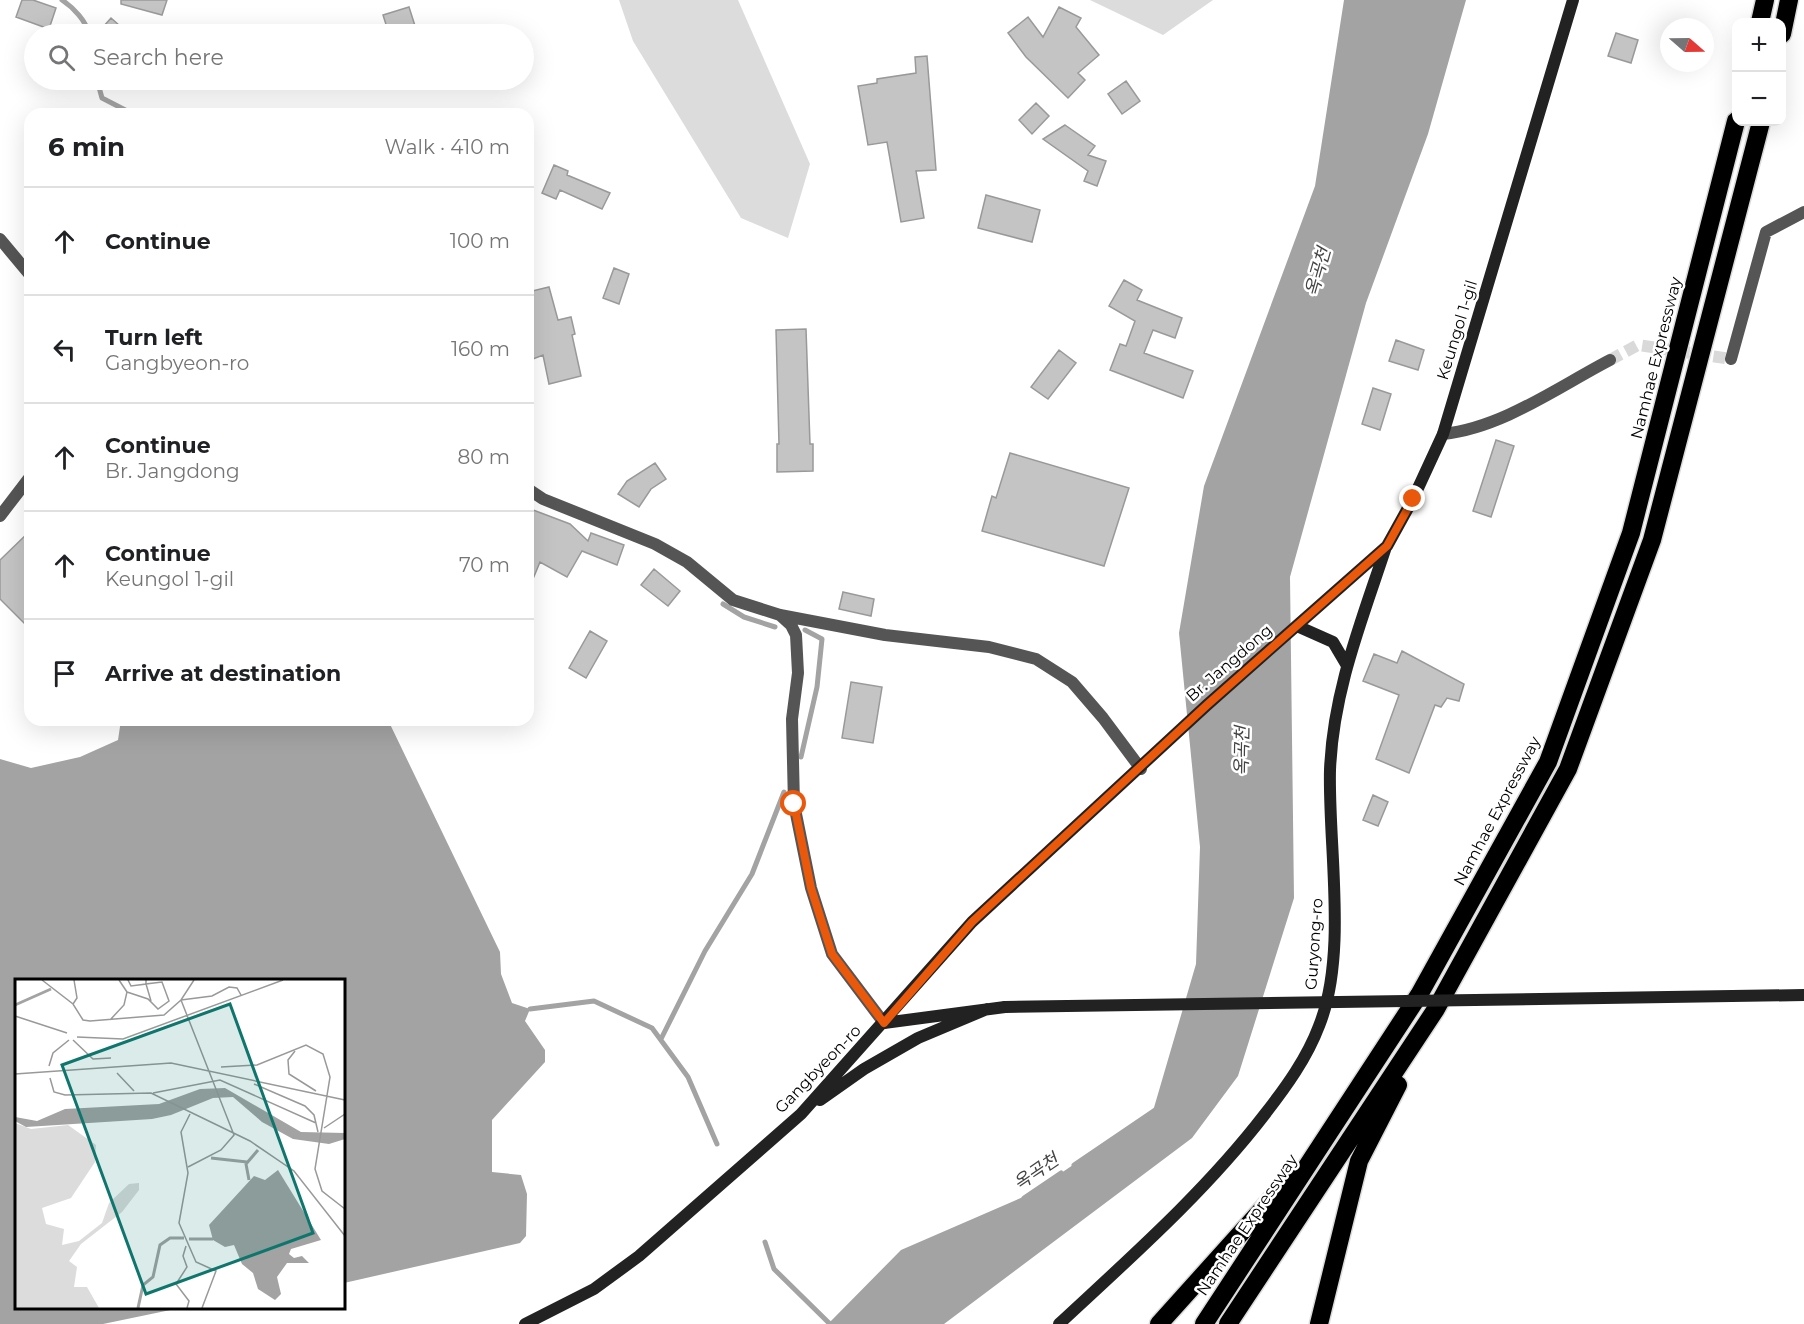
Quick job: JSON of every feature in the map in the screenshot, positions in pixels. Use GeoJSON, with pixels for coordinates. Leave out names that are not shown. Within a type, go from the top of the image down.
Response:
{"type":"FeatureCollection","features":[{"type":"Feature","properties":{"kind":"highway"},"geometry":{"type":"LineString","coordinates":[[1761,18],[1765,0]]}},
{"type":"Feature","properties":{"kind":"highway"},"geometry":{"type":"LineString","coordinates":[[1786,18],[1790,0]]}},
{"type":"Feature","properties":{"kind":"highway","name":"Namhae Expressway"},"geometry":{"type":"LineString","coordinates":[[1204,1324],[1419,995],[1548,762],[1631,533],[1736,126]]}},
{"type":"Feature","properties":{"kind":"highway"},"geometry":{"type":"LineString","coordinates":[[1319,1324],[1359,1161],[1436,1008],[1568,769],[1652,540],[1760,126]]}},
{"type":"Feature","properties":{"kind":"highway"},"geometry":{"type":"LineString","coordinates":[[1228,1324],[1436,1008]]}},
{"type":"Feature","properties":{"kind":"highway"},"geometry":{"type":"LineString","coordinates":[[1159,1324],[1331,1132]]}},
{"type":"Feature","properties":{"kind":"street","name":"Keungol 1-gil"},"geometry":{"type":"LineString","coordinates":[[1297,626],[1387,546],[1413,499],[1443,434],[1573,0]]}},
{"type":"Feature","properties":{"kind":"street"},"geometry":{"type":"LineString","coordinates":[[1731,359],[1766,232],[1804,212]]}},
{"type":"Feature","properties":{"kind":"street"},"geometry":{"type":"LineString","coordinates":[[0,240],[24,268]]}},
{"type":"Feature","properties":{"kind":"street"},"geometry":{"type":"LineString","coordinates":[[1443,434],[1468,431],[1487,423],[1610,360]]}},
{"type":"Feature","properties":{"kind":"street"},"geometry":{"type":"LineString","coordinates":[[0,516],[24,485]]}},
{"type":"Feature","properties":{"kind":"street"},"geometry":{"type":"LineString","coordinates":[[534,493],[543,499],[655,544],[687,562],[733,600],[780,615],[885,635],[989,647],[1036,659],[1072,682],[1103,718],[1141,769]]}},
{"type":"Feature","properties":{"kind":"street","name":"Guryong-ro"},"geometry":{"type":"LineString","coordinates":[[1059,1324],[1212,1179],[1281,1094],[1320,1025],[1332,964],[1334,883],[1330,770],[1334,728],[1346,664],[1387,546]]}},
{"type":"Feature","properties":{"kind":"street"},"geometry":{"type":"LineString","coordinates":[[780,615],[791,625],[796,635],[798,673],[792,719],[794,804],[811,888],[832,954],[884,1023],[1005,1007],[1804,995]]}},
{"type":"Feature","properties":{"kind":"street"},"geometry":{"type":"LineString","coordinates":[[1297,626],[1333,642],[1346,664]]}},
{"type":"Feature","properties":{"kind":"street","name":"Br. Jangdong"},"geometry":{"type":"LineString","coordinates":[[1158,751],[1297,626]]}},
{"type":"Feature","properties":{"kind":"street","name":"Gangbyeon-ro"},"geometry":{"type":"LineString","coordinates":[[525,1324],[594,1289],[639,1256],[801,1113],[884,1023],[972,922],[1158,751]]}},
{"type":"Feature","properties":{"kind":"street"},"geometry":{"type":"LineString","coordinates":[[801,1113],[864,1070],[918,1038],[987,1009]]}},
{"type":"Feature","properties":{"kind":"shaded area"},"geometry":{"type":"Polygon","coordinates":[[[619,0],[738,0],[810,164],[788,238],[741,218],[633,41],[619,0]]]}},
{"type":"Feature","properties":{"kind":"shaded area"},"geometry":{"type":"Polygon","coordinates":[[[1090,0],[1213,0],[1163,35],[1090,0]]]}},
{"type":"Feature","properties":{"kind":"water"},"geometry":{"type":"Polygon","coordinates":[[[1344,0],[1466,0],[1428,134],[1366,303],[1290,577],[1294,898],[1238,1076],[1192,1138],[944,1324],[828,1324],[901,1250],[1030,1194],[1153,1111],[1196,964],[1200,847],[1179,633],[1204,486],[1315,186],[1344,0]]]}},
{"type":"Feature","properties":{"kind":"water"},"geometry":{"type":"Polygon","coordinates":[[[120,726],[391,726],[500,952],[501,974],[512,1003],[530,1009],[525,1021],[545,1050],[545,1062],[492,1120],[492,1172],[521,1175],[527,1194],[526,1236],[520,1243],[345,1283],[345,979],[15,979],[15,1309],[175,1309],[103,1324],[0,1324],[0,759],[31,768],[80,757],[118,740],[120,726]]]}},
{"type":"Feature","properties":{"kind":"building"},"geometry":{"type":"Polygon","coordinates":[[[22,0],[33,0],[56,8],[51,24],[35,24],[16,17],[22,0]]]}},
{"type":"Feature","properties":{"kind":"building"},"geometry":{"type":"Polygon","coordinates":[[[121,0],[167,0],[162,15],[121,4],[121,0]]]}},
{"type":"Feature","properties":{"kind":"building"},"geometry":{"type":"Polygon","coordinates":[[[409,7],[414,24],[386,24],[383,15],[409,7]]]}},
{"type":"Feature","properties":{"kind":"building"},"geometry":{"type":"Polygon","coordinates":[[[1059,7],[1081,18],[1076,27],[1099,55],[1078,73],[1085,80],[1068,98],[1026,57],[1008,33],[1028,17],[1043,37],[1059,7]]]}},
{"type":"Feature","properties":{"kind":"building"},"geometry":{"type":"Polygon","coordinates":[[[111,18],[118,24],[106,24],[111,18]]]}},
{"type":"Feature","properties":{"kind":"building"},"geometry":{"type":"Polygon","coordinates":[[[1616,33],[1638,40],[1631,63],[1608,56],[1616,33]]]}},
{"type":"Feature","properties":{"kind":"building"},"geometry":{"type":"Polygon","coordinates":[[[927,56],[936,170],[916,171],[924,218],[901,222],[887,142],[868,145],[858,86],[877,83],[877,79],[916,73],[915,57],[927,56]]]}},
{"type":"Feature","properties":{"kind":"building"},"geometry":{"type":"Polygon","coordinates":[[[1126,81],[1140,101],[1122,114],[1108,94],[1126,81]]]}},
{"type":"Feature","properties":{"kind":"building"},"geometry":{"type":"Polygon","coordinates":[[[1036,103],[1049,116],[1032,134],[1019,120],[1036,103]]]}},
{"type":"Feature","properties":{"kind":"building"},"geometry":{"type":"Polygon","coordinates":[[[1065,125],[1095,146],[1088,155],[1106,161],[1097,186],[1084,181],[1088,171],[1043,139],[1065,125]]]}},
{"type":"Feature","properties":{"kind":"building"},"geometry":{"type":"Polygon","coordinates":[[[554,165],[568,171],[567,175],[610,193],[602,209],[560,190],[556,199],[542,193],[554,165]]]}},
{"type":"Feature","properties":{"kind":"building"},"geometry":{"type":"Polygon","coordinates":[[[986,195],[1040,210],[1032,242],[978,228],[986,195]]]}},
{"type":"Feature","properties":{"kind":"building"},"geometry":{"type":"Polygon","coordinates":[[[614,268],[629,274],[619,304],[603,298],[614,268]]]}},
{"type":"Feature","properties":{"kind":"building"},"geometry":{"type":"Polygon","coordinates":[[[1124,280],[1142,290],[1137,300],[1182,318],[1175,338],[1153,330],[1144,353],[1193,371],[1183,398],[1110,370],[1120,344],[1126,346],[1135,321],[1109,306],[1124,280]]]}},
{"type":"Feature","properties":{"kind":"building"},"geometry":{"type":"Polygon","coordinates":[[[549,287],[558,320],[571,317],[575,334],[572,335],[581,376],[549,384],[543,355],[534,359],[534,291],[549,287]]]}},
{"type":"Feature","properties":{"kind":"building"},"geometry":{"type":"Polygon","coordinates":[[[806,329],[813,471],[777,472],[777,444],[779,444],[776,330],[806,329]]]}},
{"type":"Feature","properties":{"kind":"building"},"geometry":{"type":"Polygon","coordinates":[[[1396,340],[1424,350],[1418,370],[1389,361],[1396,340]]]}},
{"type":"Feature","properties":{"kind":"building"},"geometry":{"type":"Polygon","coordinates":[[[1059,350],[1076,363],[1048,399],[1031,387],[1059,350]]]}},
{"type":"Feature","properties":{"kind":"building"},"geometry":{"type":"Polygon","coordinates":[[[1373,388],[1391,394],[1380,430],[1362,424],[1373,388]]]}},
{"type":"Feature","properties":{"kind":"building"},"geometry":{"type":"Polygon","coordinates":[[[1496,440],[1514,446],[1491,517],[1473,511],[1496,440]]]}},
{"type":"Feature","properties":{"kind":"building"},"geometry":{"type":"Polygon","coordinates":[[[1010,453],[1129,488],[1104,566],[982,531],[992,496],[996,498],[1010,453]]]}},
{"type":"Feature","properties":{"kind":"building"},"geometry":{"type":"Polygon","coordinates":[[[655,463],[666,479],[651,489],[639,507],[618,494],[627,481],[655,463]]]}},
{"type":"Feature","properties":{"kind":"building"},"geometry":{"type":"Polygon","coordinates":[[[534,510],[570,524],[588,541],[591,533],[624,545],[617,565],[582,551],[567,577],[540,562],[534,576],[534,510]]]}},
{"type":"Feature","properties":{"kind":"building"},"geometry":{"type":"Polygon","coordinates":[[[24,537],[24,623],[0,599],[0,560],[24,537]]]}},
{"type":"Feature","properties":{"kind":"building"},"geometry":{"type":"Polygon","coordinates":[[[654,569],[680,591],[668,606],[641,585],[654,569]]]}},
{"type":"Feature","properties":{"kind":"building"},"geometry":{"type":"Polygon","coordinates":[[[843,592],[874,599],[871,616],[839,609],[843,592]]]}},
{"type":"Feature","properties":{"kind":"building"},"geometry":{"type":"Polygon","coordinates":[[[590,631],[607,641],[586,678],[569,668],[590,631]]]}},
{"type":"Feature","properties":{"kind":"building"},"geometry":{"type":"Polygon","coordinates":[[[1402,651],[1464,684],[1459,701],[1447,698],[1441,707],[1435,705],[1409,773],[1376,759],[1399,695],[1363,681],[1374,654],[1397,663],[1402,651]]]}},
{"type":"Feature","properties":{"kind":"building"},"geometry":{"type":"Polygon","coordinates":[[[851,682],[882,687],[873,743],[842,738],[851,682]]]}},
{"type":"Feature","properties":{"kind":"building"},"geometry":{"type":"Polygon","coordinates":[[[1373,795],[1388,802],[1378,826],[1363,820],[1373,795]]]}},
{"type":"Feature","properties":{"kind":"waterway"},"geometry":{"type":"LineString","coordinates":[[62,0],[79,15],[85,24]]}},
{"type":"Feature","properties":{"kind":"waterway"},"geometry":{"type":"LineString","coordinates":[[100,90],[102,98],[121,108]]}},
{"type":"Feature","properties":{"kind":"waterway"},"geometry":{"type":"LineString","coordinates":[[723,604],[744,617],[775,627]]}},
{"type":"Feature","properties":{"kind":"waterway"},"geometry":{"type":"LineString","coordinates":[[801,757],[817,687],[822,639],[805,630]]}},
{"type":"Feature","properties":{"kind":"waterway"},"geometry":{"type":"LineString","coordinates":[[661,1039],[705,951],[752,874],[784,792]]}},
{"type":"Feature","properties":{"kind":"waterway"},"geometry":{"type":"LineString","coordinates":[[530,1009],[594,1001],[652,1028],[688,1077],[717,1144]]}},
{"type":"Feature","properties":{"kind":"waterway","name":"옥곡천"},"geometry":{"type":"LineString","coordinates":[[1074,1165],[1158,1108]]}},
{"type":"Feature","properties":{"kind":"waterway","name":"옥곡천"},"geometry":{"type":"LineString","coordinates":[[1024,1198],[1061,1173]]}},
{"type":"Feature","properties":{"kind":"waterway"},"geometry":{"type":"LineString","coordinates":[[765,1242],[774,1269],[830,1324]]}},
{"type":"Feature","properties":{"kind":"tunnel"},"geometry":{"type":"LineString","coordinates":[[1610,360],[1638,345],[1731,359]]}},
{"type":"Feature","properties":{"kind":"route"},"geometry":{"type":"LineString","coordinates":[[794,804],[811,888],[832,954],[884,1023],[972,922],[1141,769],[1207,705],[1387,546],[1413,499]]}}]}
